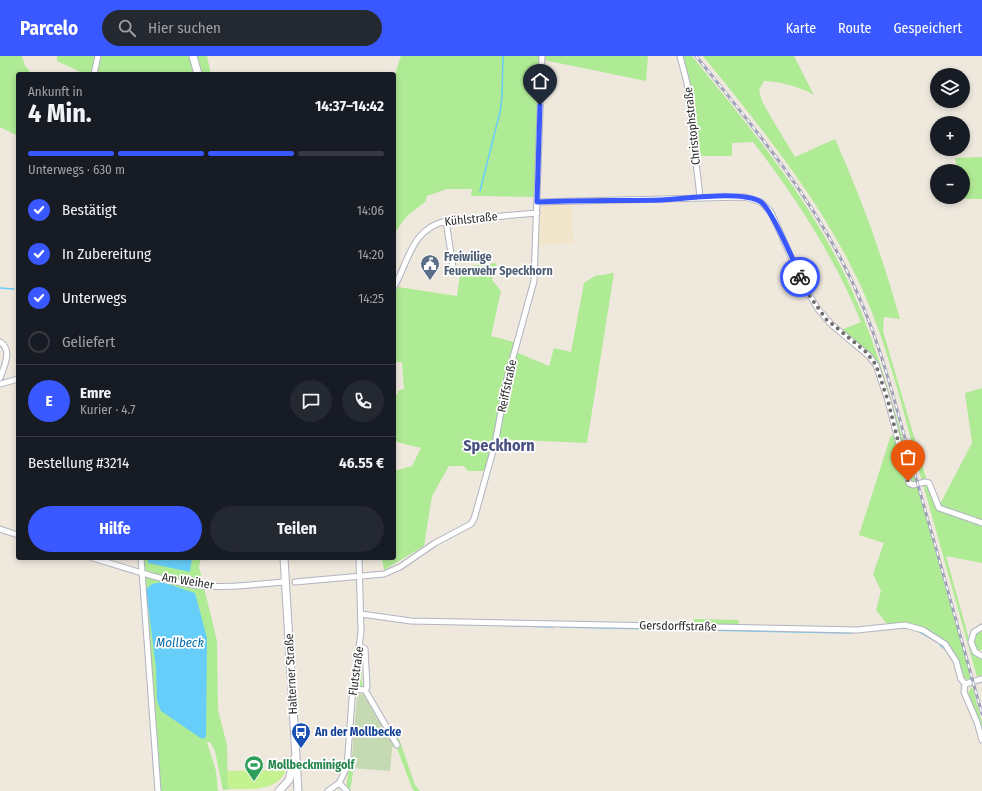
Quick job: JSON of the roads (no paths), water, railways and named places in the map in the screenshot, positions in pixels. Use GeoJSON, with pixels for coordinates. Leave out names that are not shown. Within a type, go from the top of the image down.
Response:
{"type":"FeatureCollection","features":[{"type":"Feature","properties":{"kind":"main road"},"geometry":{"type":"LineString","coordinates":[[193,56],[197,72]]}},
{"type":"Feature","properties":{"kind":"main road","name":"Halterner Straße"},"geometry":{"type":"LineString","coordinates":[[284,560],[282,582],[298,791]]}},
{"type":"Feature","properties":{"kind":"main road"},"geometry":{"type":"LineString","coordinates":[[279,791],[289,780],[292,761],[296,755]]}},
{"type":"Feature","properties":{"kind":"street"},"geometry":{"type":"LineString","coordinates":[[94,72],[98,56]]}},
{"type":"Feature","properties":{"kind":"street","name":"Reiffstraße"},"geometry":{"type":"LineString","coordinates":[[295,582],[384,574],[396,569],[436,543],[471,524],[474,519],[495,444],[507,379],[534,281],[542,56]]}},
{"type":"Feature","properties":{"kind":"street","name":"Christophstraße"},"geometry":{"type":"LineString","coordinates":[[680,56],[687,83],[700,197]]}},
{"type":"Feature","properties":{"kind":"street"},"geometry":{"type":"LineString","coordinates":[[537,202],[700,197],[746,197],[761,202],[767,208],[804,288],[818,309],[831,324],[869,356],[876,365],[888,401],[909,483],[913,485],[927,483],[930,485],[936,504],[939,508],[982,523]]}},
{"type":"Feature","properties":{"kind":"street","name":"Kühlstraße"},"geometry":{"type":"LineString","coordinates":[[396,283],[419,236],[432,225],[446,221],[537,213]]}},
{"type":"Feature","properties":{"kind":"street"},"geometry":{"type":"LineString","coordinates":[[446,221],[453,266]]}},
{"type":"Feature","properties":{"kind":"street"},"geometry":{"type":"LineString","coordinates":[[0,342],[5,346],[7,351],[0,378]]}},
{"type":"Feature","properties":{"kind":"street"},"geometry":{"type":"LineString","coordinates":[[0,384],[16,380]]}},
{"type":"Feature","properties":{"kind":"street"},"geometry":{"type":"LineString","coordinates":[[0,529],[16,534]]}},
{"type":"Feature","properties":{"kind":"street","name":"Am Weiher"},"geometry":{"type":"LineString","coordinates":[[100,560],[194,585],[220,586],[282,582]]}},
{"type":"Feature","properties":{"kind":"street"},"geometry":{"type":"LineString","coordinates":[[141,560],[158,791]]}},
{"type":"Feature","properties":{"kind":"street","name":"Flutstraße"},"geometry":{"type":"LineString","coordinates":[[328,791],[339,783],[347,767],[353,689],[360,646],[361,614],[359,560]]}},
{"type":"Feature","properties":{"kind":"street","name":"Gersdorffstraße"},"geometry":{"type":"LineString","coordinates":[[361,614],[411,621],[741,628],[857,630],[905,625],[922,630],[945,644],[956,661],[961,679],[965,684],[964,692],[977,722],[982,740]]}},
{"type":"Feature","properties":{"kind":"street"},"geometry":{"type":"LineString","coordinates":[[982,627],[974,632],[971,642],[975,652],[982,656]]}},
{"type":"Feature","properties":{"kind":"street"},"geometry":{"type":"LineString","coordinates":[[360,646],[365,649],[367,687],[365,690],[397,745]]}},
{"type":"Feature","properties":{"kind":"street"},"geometry":{"type":"LineString","coordinates":[[965,684],[982,679]]}},
{"type":"Feature","properties":{"kind":"street"},"geometry":{"type":"LineString","coordinates":[[353,689],[365,690]]}},
{"type":"Feature","properties":{"kind":"street"},"geometry":{"type":"LineString","coordinates":[[339,783],[347,791]]}},
{"type":"Feature","properties":{"kind":"water"},"geometry":{"type":"Polygon","coordinates":[[[148,560],[192,560],[190,572],[148,563],[148,560]]]}},
{"type":"Feature","properties":{"kind":"water","name":"Mollbeck"},"geometry":{"type":"Polygon","coordinates":[[[162,582],[195,593],[207,638],[206,737],[202,739],[161,711],[157,700],[156,668],[146,589],[152,584],[162,582]]]}},
{"type":"Feature","properties":{"kind":"waterway"},"geometry":{"type":"LineString","coordinates":[[480,191],[500,112],[503,56]]}},
{"type":"Feature","properties":{"kind":"waterway"},"geometry":{"type":"LineString","coordinates":[[0,288],[14,289]]}},
{"type":"Feature","properties":{"kind":"waterway"},"geometry":{"type":"LineString","coordinates":[[495,625],[553,627]]}},
{"type":"Feature","properties":{"kind":"waterway"},"geometry":{"type":"LineString","coordinates":[[561,627],[848,633],[886,629]]}},
{"type":"Feature","properties":{"kind":"waterway"},"geometry":{"type":"LineString","coordinates":[[898,628],[908,628]]}},
{"type":"Feature","properties":{"kind":"waterway"},"geometry":{"type":"LineString","coordinates":[[918,631],[934,640]]}},
{"type":"Feature","properties":{"kind":"waterway"},"geometry":{"type":"LineString","coordinates":[[940,645],[945,649]]}},
{"type":"Feature","properties":{"kind":"railway"},"geometry":{"type":"LineString","coordinates":[[696,56],[757,132],[795,184],[830,238],[856,291],[876,339],[884,364],[982,714]]}},
{"type":"Feature","properties":{"kind":"place","name":"Freiwilige Feuerwehr Speckhorn"},"geometry":{"type":"Point","coordinates":[430,281]}},
{"type":"Feature","properties":{"kind":"place","name":"An der Mollbecke"},"geometry":{"type":"Point","coordinates":[301,749]}},
{"type":"Feature","properties":{"kind":"place","name":"Mollbeckminigolf"},"geometry":{"type":"Point","coordinates":[254,782]}},
{"type":"Feature","properties":{"kind":"district","name":"Speckhorn"},"geometry":{"type":"Point","coordinates":[499,445]}}]}
